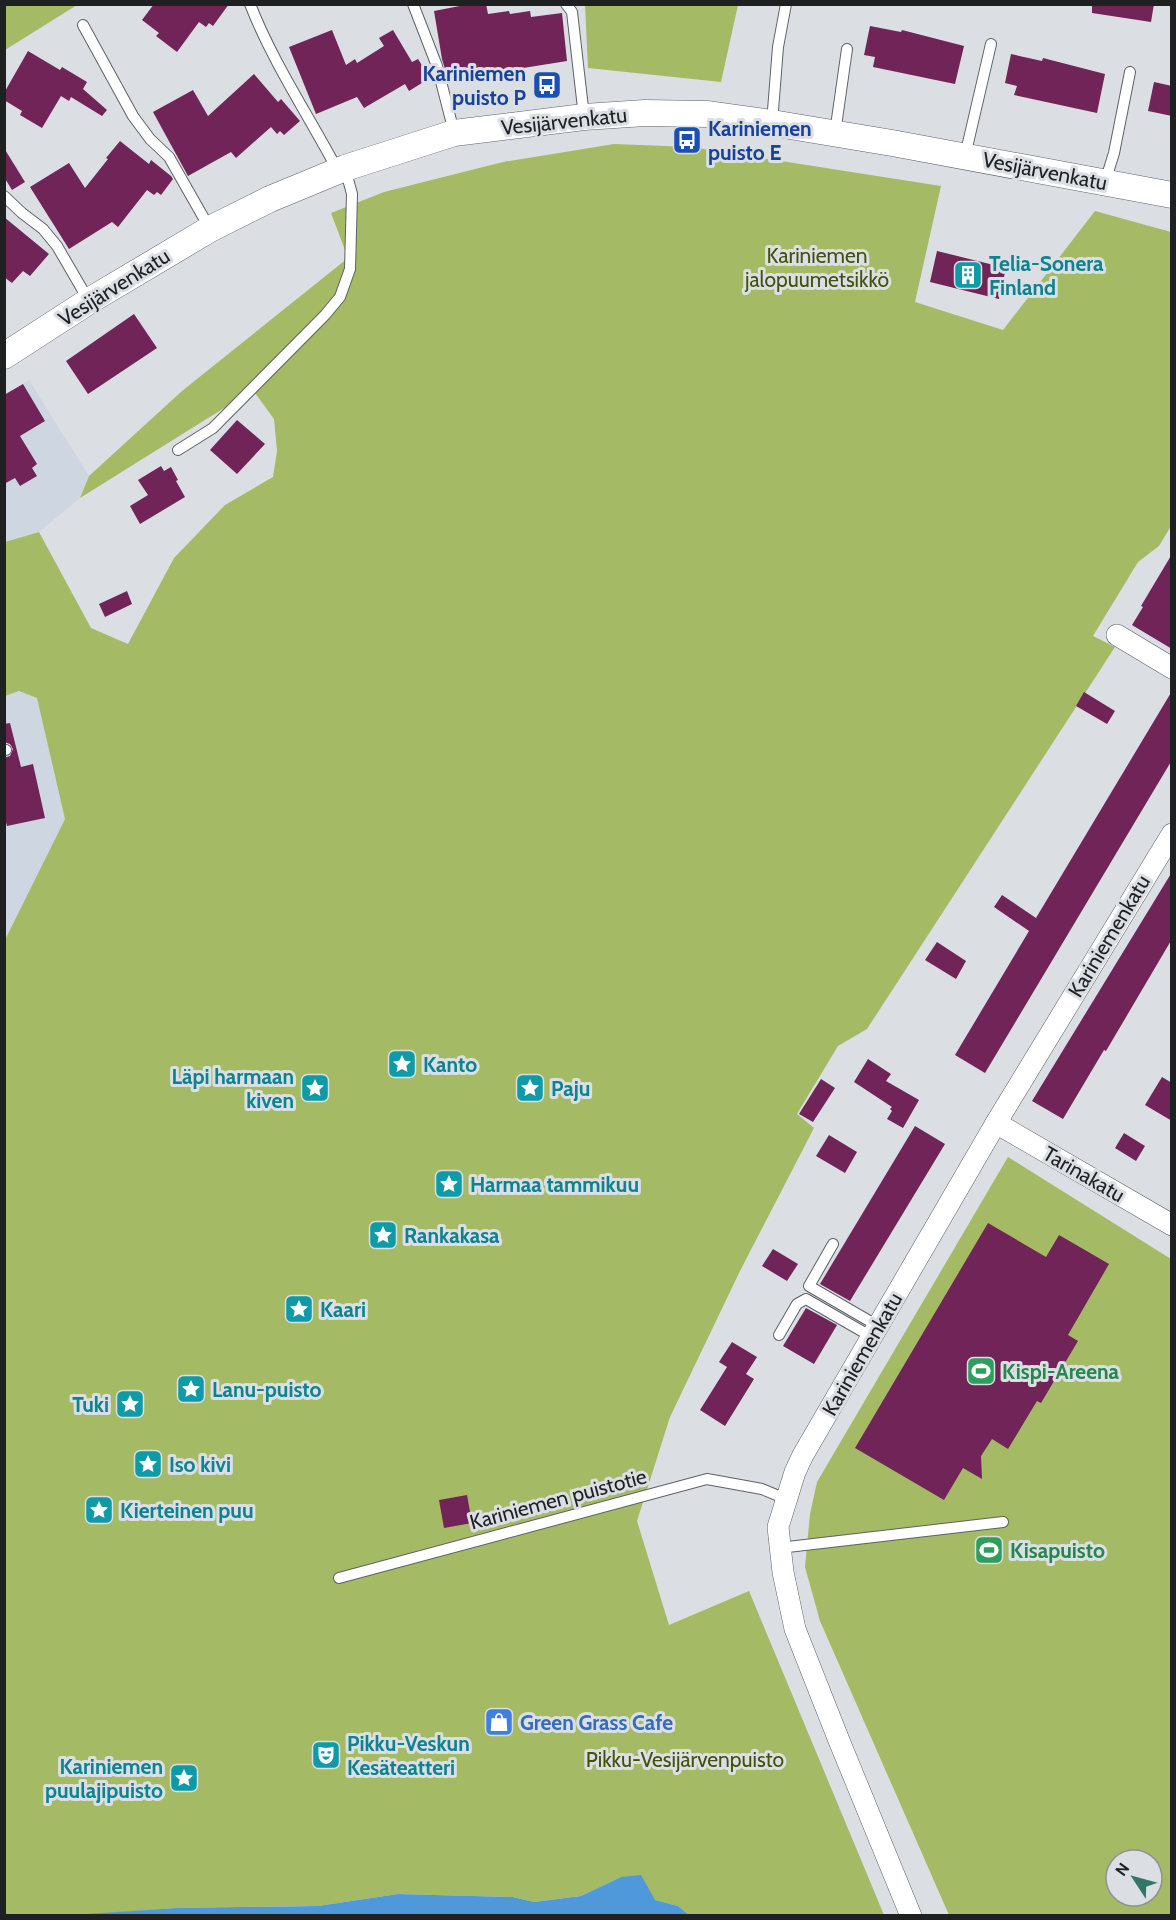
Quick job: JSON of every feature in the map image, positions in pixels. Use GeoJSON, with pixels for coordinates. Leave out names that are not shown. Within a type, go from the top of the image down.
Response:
{"type":"FeatureCollection","features":[{"type":"Feature","properties":{"kind":"street","name":"Vesijärvenkatu"},"geometry":{"type":"LineString","coordinates":[[4,356],[89,301],[210,229],[270,199],[342,170],[454,133],[584,117],[645,113],[708,114],[835,133],[1172,195]]}},
{"type":"Feature","properties":{"kind":"street"},"geometry":{"type":"LineString","coordinates":[[1116,635],[1172,668]]}},
{"type":"Feature","properties":{"kind":"street","name":"Kariniemenkatu"},"geometry":{"type":"LineString","coordinates":[[911,1916],[795,1629],[779,1548],[778,1527],[795,1472],[803,1455],[996,1123],[1172,834]]}},
{"type":"Feature","properties":{"kind":"street","name":"Tarinakatu"},"geometry":{"type":"LineString","coordinates":[[996,1123],[1172,1225]]}},
{"type":"Feature","properties":{"kind":"lane"},"geometry":{"type":"LineString","coordinates":[[178,450],[213,429],[325,315],[339,297],[350,269],[352,194],[342,170],[277,63],[250,4]]}},
{"type":"Feature","properties":{"kind":"lane"},"geometry":{"type":"LineString","coordinates":[[413,4],[437,66],[454,133]]}},
{"type":"Feature","properties":{"kind":"lane"},"geometry":{"type":"LineString","coordinates":[[566,4],[572,12],[584,117]]}},
{"type":"Feature","properties":{"kind":"lane"},"geometry":{"type":"LineString","coordinates":[[772,123],[778,47],[786,4]]}},
{"type":"Feature","properties":{"kind":"lane"},"geometry":{"type":"LineString","coordinates":[[83,25],[133,116],[150,139],[169,157],[210,229]]}},
{"type":"Feature","properties":{"kind":"lane"},"geometry":{"type":"LineString","coordinates":[[965,157],[991,44]]}},
{"type":"Feature","properties":{"kind":"lane"},"geometry":{"type":"LineString","coordinates":[[835,133],[847,49]]}},
{"type":"Feature","properties":{"kind":"lane"},"geometry":{"type":"LineString","coordinates":[[1105,183],[1114,153],[1130,72]]}},
{"type":"Feature","properties":{"kind":"lane"},"geometry":{"type":"LineString","coordinates":[[4,196],[44,229],[57,246],[89,301]]}},
{"type":"Feature","properties":{"kind":"lane"},"geometry":{"type":"LineString","coordinates":[[833,1244],[808,1286],[875,1332]]}},
{"type":"Feature","properties":{"kind":"lane"},"geometry":{"type":"LineString","coordinates":[[779,1335],[797,1304],[806,1299],[875,1332]]}},
{"type":"Feature","properties":{"kind":"lane","name":"Kariniemen puistotie"},"geometry":{"type":"LineString","coordinates":[[339,1578],[707,1479],[762,1489],[786,1499]]}},
{"type":"Feature","properties":{"kind":"lane"},"geometry":{"type":"LineString","coordinates":[[779,1548],[1004,1522]]}},
{"type":"Feature","properties":{"kind":"shaded area"},"geometry":{"type":"Polygon","coordinates":[[[29,380],[89,476],[80,498],[39,532],[5,542],[5,396],[29,380]]]}},
{"type":"Feature","properties":{"kind":"shaded area"},"geometry":{"type":"Polygon","coordinates":[[[19,691],[37,697],[65,819],[5,942],[5,696],[19,691]]]}},
{"type":"Feature","properties":{"kind":"green space"},"geometry":{"type":"Polygon","coordinates":[[[5,4],[77,4],[77,5],[5,50],[5,4]]]}},
{"type":"Feature","properties":{"kind":"green space"},"geometry":{"type":"Polygon","coordinates":[[[585,5],[738,5],[721,82],[588,68],[585,5]]]}},
{"type":"Feature","properties":{"kind":"green space"},"geometry":{"type":"Polygon","coordinates":[[[614,144],[691,147],[941,186],[915,302],[1003,330],[1095,211],[1171,232],[1171,526],[1159,546],[1138,562],[1093,636],[1115,647],[867,1029],[838,1046],[797,1114],[814,1128],[740,1271],[670,1417],[637,1521],[669,1625],[749,1591],[884,1915],[689,1915],[678,1906],[655,1900],[621,1877],[581,1896],[534,1902],[513,1897],[398,1894],[318,1906],[176,1908],[72,1916],[5,1915],[4,942],[65,819],[37,698],[19,691],[5,696],[5,542],[39,532],[91,628],[128,644],[174,558],[225,505],[273,477],[277,451],[274,419],[253,390],[80,498],[89,476],[182,391],[348,258],[331,213],[384,192],[503,162],[614,144]]]}},
{"type":"Feature","properties":{"kind":"green space","name":"Kisapuisto"},"geometry":{"type":"Polygon","coordinates":[[[1008,1157],[1171,1259],[1171,1915],[949,1915],[820,1621],[805,1567],[810,1514],[817,1482],[1008,1157]]]}},
{"type":"Feature","properties":{"kind":"water"},"geometry":{"type":"Polygon","coordinates":[[[641,1875],[655,1900],[678,1906],[689,1915],[72,1915],[176,1908],[318,1906],[398,1894],[513,1897],[534,1902],[581,1896],[621,1877],[641,1875]]]}},
{"type":"Feature","properties":{"kind":"building"},"geometry":{"type":"Polygon","coordinates":[[[154,4],[229,4],[213,26],[209,23],[206,27],[199,22],[177,52],[156,36],[159,33],[142,20],[154,4]]]}},
{"type":"Feature","properties":{"kind":"building"},"geometry":{"type":"Polygon","coordinates":[[[470,4],[486,4],[488,14],[530,11],[531,17],[562,13],[567,61],[448,79],[442,59],[434,11],[470,4]]]}},
{"type":"Feature","properties":{"kind":"building"},"geometry":{"type":"Polygon","coordinates":[[[1092,4],[1154,4],[1151,22],[1092,13],[1092,4]]]}},
{"type":"Feature","properties":{"kind":"building"},"geometry":{"type":"Polygon","coordinates":[[[870,26],[901,32],[902,30],[964,46],[955,84],[873,67],[875,57],[864,55],[870,26]]]}},
{"type":"Feature","properties":{"kind":"building"},"geometry":{"type":"Polygon","coordinates":[[[332,30],[346,65],[355,59],[357,63],[384,46],[379,38],[393,30],[412,62],[418,59],[430,78],[409,91],[405,84],[364,108],[357,97],[316,114],[289,47],[332,30]]]}},
{"type":"Feature","properties":{"kind":"building"},"geometry":{"type":"Polygon","coordinates":[[[28,51],[60,70],[62,67],[87,82],[83,89],[107,110],[102,116],[71,97],[69,101],[61,96],[42,128],[20,115],[22,111],[4,100],[4,93],[28,51]]]}},
{"type":"Feature","properties":{"kind":"building"},"geometry":{"type":"Polygon","coordinates":[[[1011,54],[1042,61],[1043,58],[1105,74],[1097,113],[1014,95],[1017,86],[1005,83],[1011,54]]]}},
{"type":"Feature","properties":{"kind":"building"},"geometry":{"type":"Polygon","coordinates":[[[254,74],[278,102],[281,99],[300,121],[284,135],[280,131],[277,134],[271,127],[236,158],[231,152],[188,176],[153,112],[193,90],[208,116],[254,74]]]}},
{"type":"Feature","properties":{"kind":"building"},"geometry":{"type":"Polygon","coordinates":[[[1154,82],[1172,86],[1172,116],[1148,111],[1154,82]]]}},
{"type":"Feature","properties":{"kind":"building"},"geometry":{"type":"Polygon","coordinates":[[[120,141],[149,164],[151,160],[173,179],[161,195],[157,192],[154,195],[147,190],[118,227],[112,222],[69,249],[30,187],[69,163],[85,188],[120,141]]]}},
{"type":"Feature","properties":{"kind":"building"},"geometry":{"type":"Polygon","coordinates":[[[4,148],[25,182],[12,190],[4,177],[4,148]]]}},
{"type":"Feature","properties":{"kind":"building"},"geometry":{"type":"Polygon","coordinates":[[[4,217],[49,254],[30,276],[23,271],[12,283],[4,277],[4,217]]]}},
{"type":"Feature","properties":{"kind":"building","name":"Telia-Sonera Finland"},"geometry":{"type":"Polygon","coordinates":[[[937,251],[1006,268],[999,299],[930,282],[937,251]]]}},
{"type":"Feature","properties":{"kind":"building"},"geometry":{"type":"Polygon","coordinates":[[[134,314],[157,348],[88,394],[66,361],[134,314]]]}},
{"type":"Feature","properties":{"kind":"building"},"geometry":{"type":"Polygon","coordinates":[[[23,384],[45,421],[20,436],[37,464],[32,468],[37,476],[20,486],[15,478],[4,484],[4,395],[23,384]]]}},
{"type":"Feature","properties":{"kind":"building"},"geometry":{"type":"Polygon","coordinates":[[[237,420],[265,444],[237,474],[210,450],[237,420]]]}},
{"type":"Feature","properties":{"kind":"building"},"geometry":{"type":"Polygon","coordinates":[[[161,466],[164,471],[171,467],[185,497],[140,524],[130,506],[148,495],[138,480],[161,466]]]}},
{"type":"Feature","properties":{"kind":"building"},"geometry":{"type":"Polygon","coordinates":[[[1172,554],[1172,649],[1132,625],[1172,554]]]}},
{"type":"Feature","properties":{"kind":"building"},"geometry":{"type":"Polygon","coordinates":[[[127,591],[132,604],[105,617],[99,604],[127,591]]]}},
{"type":"Feature","properties":{"kind":"building"},"geometry":{"type":"Polygon","coordinates":[[[1172,691],[1172,760],[985,1073],[955,1055],[1029,931],[994,907],[1002,895],[1036,918],[1172,691]]]}},
{"type":"Feature","properties":{"kind":"building"},"geometry":{"type":"Polygon","coordinates":[[[1084,692],[1115,711],[1107,724],[1076,706],[1084,692]]]}},
{"type":"Feature","properties":{"kind":"building"},"geometry":{"type":"Polygon","coordinates":[[[10,723],[21,767],[33,764],[45,818],[7,826],[4,815],[4,758],[10,756],[13,749],[10,744],[4,742],[4,724],[10,723]]]}},
{"type":"Feature","properties":{"kind":"building"},"geometry":{"type":"Polygon","coordinates":[[[1172,872],[1172,939],[1063,1119],[1032,1101],[1172,872]]]}},
{"type":"Feature","properties":{"kind":"building"},"geometry":{"type":"Polygon","coordinates":[[[937,942],[966,961],[956,979],[925,960],[937,942]]]}},
{"type":"Feature","properties":{"kind":"building"},"geometry":{"type":"Polygon","coordinates":[[[868,1059],[891,1074],[886,1081],[919,1100],[903,1128],[887,1119],[892,1107],[854,1082],[868,1059]]]}},
{"type":"Feature","properties":{"kind":"building"},"geometry":{"type":"Polygon","coordinates":[[[1162,1077],[1172,1083],[1172,1121],[1145,1105],[1162,1077]]]}},
{"type":"Feature","properties":{"kind":"building"},"geometry":{"type":"Polygon","coordinates":[[[821,1079],[835,1088],[813,1122],[799,1114],[821,1079]]]}},
{"type":"Feature","properties":{"kind":"building"},"geometry":{"type":"Polygon","coordinates":[[[915,1126],[945,1144],[850,1301],[820,1284],[915,1126]]]}},
{"type":"Feature","properties":{"kind":"building"},"geometry":{"type":"Polygon","coordinates":[[[1124,1133],[1145,1146],[1136,1161],[1115,1148],[1124,1133]]]}},
{"type":"Feature","properties":{"kind":"building"},"geometry":{"type":"Polygon","coordinates":[[[829,1135],[857,1152],[845,1173],[816,1156],[829,1135]]]}},
{"type":"Feature","properties":{"kind":"building","name":"Kispi-Areena"},"geometry":{"type":"Polygon","coordinates":[[[988,1223],[1046,1257],[1059,1235],[1109,1264],[1068,1335],[1078,1341],[1041,1403],[1037,1401],[1008,1449],[992,1439],[981,1456],[982,1479],[963,1468],[944,1500],[855,1448],[988,1223]]]}},
{"type":"Feature","properties":{"kind":"building"},"geometry":{"type":"Polygon","coordinates":[[[773,1249],[798,1264],[787,1281],[762,1266],[773,1249]]]}},
{"type":"Feature","properties":{"kind":"building"},"geometry":{"type":"Polygon","coordinates":[[[806,1308],[837,1325],[814,1364],[783,1346],[806,1308]]]}},
{"type":"Feature","properties":{"kind":"building"},"geometry":{"type":"Polygon","coordinates":[[[732,1342],[757,1357],[746,1374],[754,1379],[725,1426],[700,1410],[727,1367],[719,1362],[732,1342]]]}},
{"type":"Feature","properties":{"kind":"building"},"geometry":{"type":"Polygon","coordinates":[[[467,1495],[472,1523],[444,1528],[439,1500],[467,1495]]]}},
{"type":"Feature","properties":{"kind":"building","name":"Green Grass Cafe"},"geometry":{"type":"Polygon","coordinates":[[[507,1710],[513,1724],[490,1733],[485,1720],[507,1710]]]}},
{"type":"Feature","properties":{"kind":"place","name":"Kariniemen puisto P"},"geometry":{"type":"Point","coordinates":[547,85]}},
{"type":"Feature","properties":{"kind":"place","name":"Kariniemen puisto E"},"geometry":{"type":"Point","coordinates":[687,140]}},
{"type":"Feature","properties":{"kind":"place","name":"Telia-Sonera Finland"},"geometry":{"type":"Point","coordinates":[968,275]}},
{"type":"Feature","properties":{"kind":"place","name":"Kanto"},"geometry":{"type":"Point","coordinates":[402,1064]}},
{"type":"Feature","properties":{"kind":"place","name":"Läpi harmaan kiven"},"geometry":{"type":"Point","coordinates":[315,1088]}},
{"type":"Feature","properties":{"kind":"place","name":"Paju"},"geometry":{"type":"Point","coordinates":[530,1088]}},
{"type":"Feature","properties":{"kind":"place","name":"Harmaa tammikuu"},"geometry":{"type":"Point","coordinates":[449,1184]}},
{"type":"Feature","properties":{"kind":"place","name":"Rankakasa"},"geometry":{"type":"Point","coordinates":[383,1235]}},
{"type":"Feature","properties":{"kind":"place","name":"Kaari"},"geometry":{"type":"Point","coordinates":[299,1309]}},
{"type":"Feature","properties":{"kind":"place","name":"Kispi-Areena"},"geometry":{"type":"Point","coordinates":[981,1371]}},
{"type":"Feature","properties":{"kind":"place","name":"Lanu-puisto"},"geometry":{"type":"Point","coordinates":[191,1389]}},
{"type":"Feature","properties":{"kind":"place","name":"Tuki"},"geometry":{"type":"Point","coordinates":[130,1404]}},
{"type":"Feature","properties":{"kind":"place","name":"Iso kivi"},"geometry":{"type":"Point","coordinates":[148,1464]}},
{"type":"Feature","properties":{"kind":"place","name":"Kierteinen puu"},"geometry":{"type":"Point","coordinates":[99,1510]}},
{"type":"Feature","properties":{"kind":"place","name":"Kisapuisto"},"geometry":{"type":"Point","coordinates":[989,1550]}},
{"type":"Feature","properties":{"kind":"place","name":"Green Grass Cafe"},"geometry":{"type":"Point","coordinates":[499,1722]}},
{"type":"Feature","properties":{"kind":"place","name":"Pikku-Veskun Kesäteatteri"},"geometry":{"type":"Point","coordinates":[326,1755]}},
{"type":"Feature","properties":{"kind":"place","name":"Kariniemen puulajipuisto"},"geometry":{"type":"Point","coordinates":[184,1778]}},
{"type":"Feature","properties":{"kind":"park label","name":"Kariniemen jalopuumetsikkö"},"geometry":{"type":"Point","coordinates":[817,267]}},
{"type":"Feature","properties":{"kind":"park label","name":"Pikku-Vesijärvenpuisto"},"geometry":{"type":"Point","coordinates":[685,1759]}}]}
